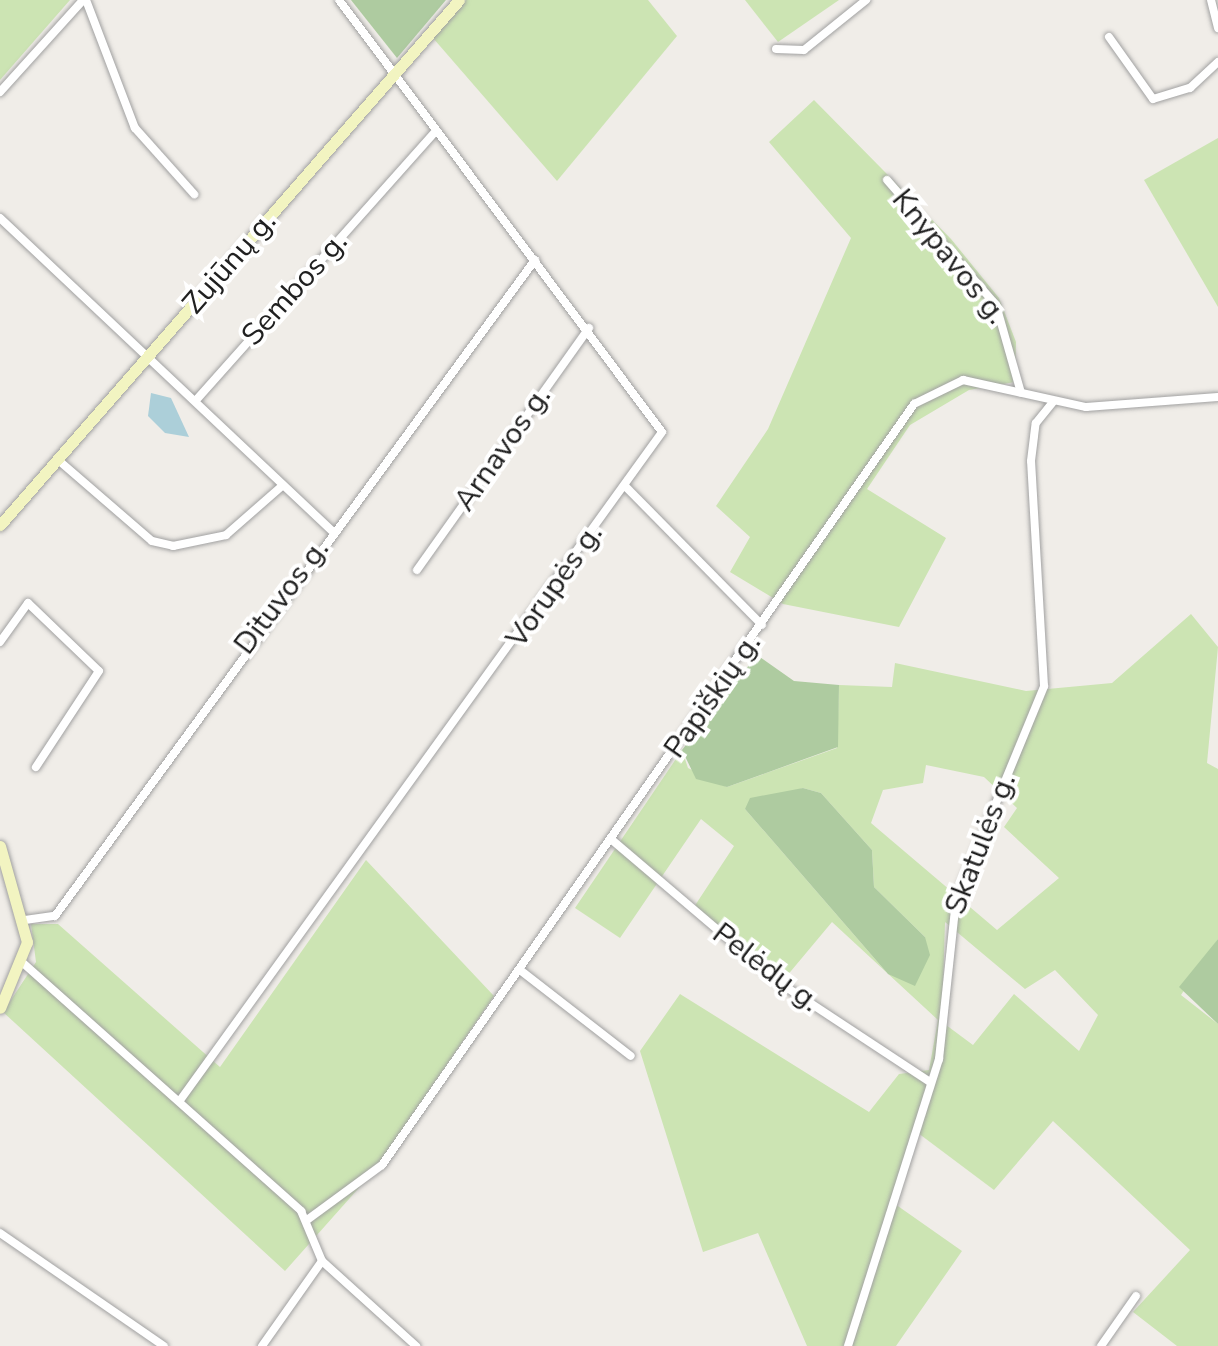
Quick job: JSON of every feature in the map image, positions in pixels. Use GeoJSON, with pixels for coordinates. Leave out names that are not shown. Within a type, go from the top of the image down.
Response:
{"type":"FeatureCollection","features":[{"type":"Feature","properties":{"kind":"main road","name":"Zujūnų g."},"geometry":{"type":"LineString","coordinates":[[0,525],[459,0]]}},
{"type":"Feature","properties":{"kind":"main road"},"geometry":{"type":"LineString","coordinates":[[0,846],[25,920],[23,962],[0,1008]]}},
{"type":"Feature","properties":{"kind":"street"},"geometry":{"type":"LineString","coordinates":[[0,92],[85,0],[135,128],[194,194]]}},
{"type":"Feature","properties":{"kind":"street","name":"Vorupės g."},"geometry":{"type":"LineString","coordinates":[[181,1099],[625,486],[661,422],[339,0]]}},
{"type":"Feature","properties":{"kind":"street"},"geometry":{"type":"LineString","coordinates":[[776,49],[804,50],[866,0]]}},
{"type":"Feature","properties":{"kind":"street"},"geometry":{"type":"LineString","coordinates":[[1211,0],[1218,28]]}},
{"type":"Feature","properties":{"kind":"street"},"geometry":{"type":"LineString","coordinates":[[1110,37],[1153,100],[1190,88],[1218,62]]}},
{"type":"Feature","properties":{"kind":"street","name":"Sembos g."},"geometry":{"type":"LineString","coordinates":[[198,398],[436,130]]}},
{"type":"Feature","properties":{"kind":"street","name":"Knypavos g."},"geometry":{"type":"LineString","coordinates":[[887,180],[996,305],[1022,392]]}},
{"type":"Feature","properties":{"kind":"street"},"geometry":{"type":"LineString","coordinates":[[2,222],[198,398],[282,486],[332,531]]}},
{"type":"Feature","properties":{"kind":"street","name":"Dituvos g."},"geometry":{"type":"LineString","coordinates":[[25,920],[58,912],[332,531],[535,260]]}},
{"type":"Feature","properties":{"kind":"street","name":"Arnavos g."},"geometry":{"type":"LineString","coordinates":[[416,570],[589,328]]}},
{"type":"Feature","properties":{"kind":"street","name":"Papiškių g."},"geometry":{"type":"LineString","coordinates":[[307,1220],[382,1165],[914,404],[963,380],[1054,402],[1116,409],[1218,398]]}},
{"type":"Feature","properties":{"kind":"street","name":"Skatulės g."},"geometry":{"type":"LineString","coordinates":[[848,1346],[930,1082],[956,900],[1044,686],[1031,460],[1036,423],[1054,402]]}},
{"type":"Feature","properties":{"kind":"street"},"geometry":{"type":"LineString","coordinates":[[57,459],[152,542],[172,546],[226,536],[282,486]]}},
{"type":"Feature","properties":{"kind":"street"},"geometry":{"type":"LineString","coordinates":[[625,486],[762,625]]}},
{"type":"Feature","properties":{"kind":"street"},"geometry":{"type":"LineString","coordinates":[[0,642],[28,603],[100,671],[36,767]]}},
{"type":"Feature","properties":{"kind":"street","name":"Pelėdų g."},"geometry":{"type":"LineString","coordinates":[[612,840],[780,983],[930,1082]]}},
{"type":"Feature","properties":{"kind":"street"},"geometry":{"type":"LineString","coordinates":[[23,962],[181,1099],[307,1220],[322,1261],[416,1346]]}},
{"type":"Feature","properties":{"kind":"street"},"geometry":{"type":"LineString","coordinates":[[520,970],[631,1056]]}},
{"type":"Feature","properties":{"kind":"street"},"geometry":{"type":"LineString","coordinates":[[0,1233],[164,1346]]}},
{"type":"Feature","properties":{"kind":"street"},"geometry":{"type":"LineString","coordinates":[[262,1346],[322,1261]]}},
{"type":"Feature","properties":{"kind":"street"},"geometry":{"type":"LineString","coordinates":[[1101,1346],[1136,1296]]}},
{"type":"Feature","properties":{"kind":"green space"},"geometry":{"type":"Polygon","coordinates":[[[0,0],[70,0],[0,80],[0,0]]]}},
{"type":"Feature","properties":{"kind":"green space"},"geometry":{"type":"Polygon","coordinates":[[[351,0],[446,0],[397,58],[351,0]]]}},
{"type":"Feature","properties":{"kind":"green space"},"geometry":{"type":"Polygon","coordinates":[[[466,0],[648,0],[677,36],[557,181],[433,38],[466,0]]]}},
{"type":"Feature","properties":{"kind":"green space"},"geometry":{"type":"Polygon","coordinates":[[[745,0],[839,0],[778,42],[745,0]]]}},
{"type":"Feature","properties":{"kind":"green space"},"geometry":{"type":"Polygon","coordinates":[[[814,100],[951,239],[999,298],[1016,342],[1015,382],[969,390],[910,425],[867,489],[946,538],[899,627],[783,604],[730,572],[750,537],[716,506],[768,429],[851,238],[769,142],[814,100]]]}},
{"type":"Feature","properties":{"kind":"green space"},"geometry":{"type":"Polygon","coordinates":[[[1218,138],[1218,307],[1144,180],[1218,138]]]}},
{"type":"Feature","properties":{"kind":"green space"},"geometry":{"type":"Polygon","coordinates":[[[1191,614],[1218,647],[1207,763],[1218,769],[1218,939],[1181,995],[1218,1024],[1218,1346],[1177,1346],[1133,1312],[1190,1250],[1053,1121],[994,1190],[918,1133],[895,1204],[962,1251],[896,1346],[807,1346],[758,1233],[703,1252],[640,1051],[680,994],[869,1112],[899,1074],[929,1070],[938,1020],[888,974],[925,937],[874,887],[872,850],[821,793],[803,788],[745,809],[887,973],[832,922],[786,977],[694,907],[734,846],[701,819],[620,938],[575,908],[682,750],[688,768],[727,787],[837,748],[839,685],[892,687],[895,663],[1026,691],[1112,683],[1191,614]],[[926,765],[923,783],[883,790],[871,823],[997,930],[1059,878],[1004,827],[1017,808],[984,777],[926,765]],[[945,922],[942,1022],[973,1045],[1014,994],[1079,1051],[1098,1015],[1055,970],[1025,989],[945,922]]]}},
{"type":"Feature","properties":{"kind":"green space"},"geometry":{"type":"Polygon","coordinates":[[[757,655],[794,681],[839,685],[838,747],[727,787],[696,779],[682,750],[757,655]]]}},
{"type":"Feature","properties":{"kind":"green space"},"geometry":{"type":"Polygon","coordinates":[[[803,788],[821,793],[872,850],[874,887],[925,937],[930,955],[915,986],[888,974],[745,809],[750,798],[803,788]]]}},
{"type":"Feature","properties":{"kind":"green space"},"geometry":{"type":"Polygon","coordinates":[[[366,860],[494,996],[373,1172],[285,1271],[3,1012],[36,962],[31,924],[58,924],[220,1067],[366,860]]]}},
{"type":"Feature","properties":{"kind":"green space"},"geometry":{"type":"Polygon","coordinates":[[[1218,939],[1218,1024],[1179,987],[1218,939]]]}},
{"type":"Feature","properties":{"kind":"water"},"geometry":{"type":"Polygon","coordinates":[[[151,393],[171,398],[189,437],[165,433],[148,416],[151,393]]]}}]}
